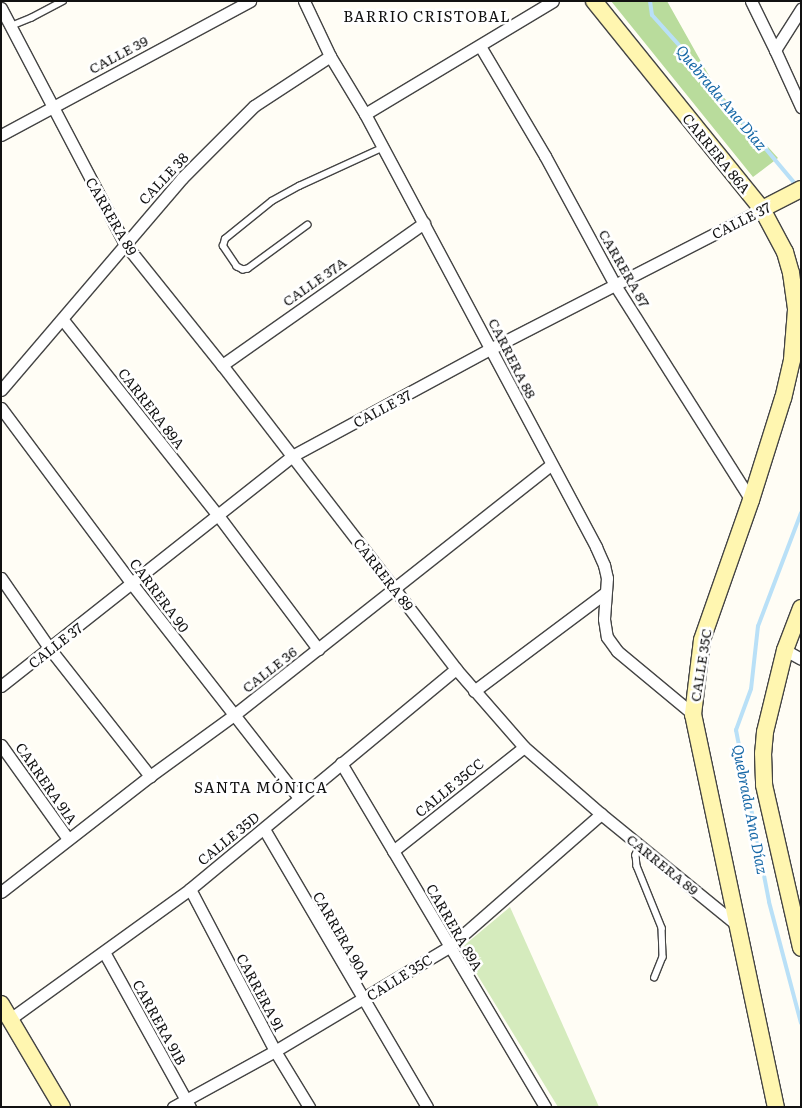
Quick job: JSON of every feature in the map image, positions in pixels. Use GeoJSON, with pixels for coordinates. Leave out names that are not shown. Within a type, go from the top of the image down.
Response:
{"type":"FeatureCollection","features":[{"type":"Feature","properties":{"kind":"street","name":"CALLE 39"},"geometry":{"type":"LineString","coordinates":[[1,135],[250,1]]}},
{"type":"Feature","properties":{"kind":"street","name":"CARRERA 88"},"geometry":{"type":"LineString","coordinates":[[304,1],[330,56],[366,114],[492,348],[604,565],[607,578],[604,619],[607,638],[617,651],[693,714]]}},
{"type":"Feature","properties":{"kind":"street"},"geometry":{"type":"LineString","coordinates":[[366,114],[553,1]]}},
{"type":"Feature","properties":{"kind":"street","name":"CARRERA 86A"},"geometry":{"type":"LineString","coordinates":[[594,1],[762,209],[776,231],[787,259],[796,310],[792,360],[783,398],[751,500]]}},
{"type":"Feature","properties":{"kind":"street"},"geometry":{"type":"LineString","coordinates":[[751,1],[801,107]]}},
{"type":"Feature","properties":{"kind":"street","name":"CARRERA 89"},"geometry":{"type":"LineString","coordinates":[[1,8],[6,28],[52,107],[125,244],[222,365],[456,669],[524,747],[601,814],[736,924]]}},
{"type":"Feature","properties":{"kind":"street"},"geometry":{"type":"LineString","coordinates":[[775,50],[801,9]]}},
{"type":"Feature","properties":{"kind":"street","name":"CARRERA 87"},"geometry":{"type":"LineString","coordinates":[[480,46],[545,156],[615,285],[751,500]]}},
{"type":"Feature","properties":{"kind":"street","name":"CALLE 38"},"geometry":{"type":"LineString","coordinates":[[1,390],[63,320],[182,178],[254,106],[330,56]]}},
{"type":"Feature","properties":{"kind":"street","name":"CALLE 37"},"geometry":{"type":"LineString","coordinates":[[1,686],[292,456],[492,348],[801,189]]}},
{"type":"Feature","properties":{"kind":"street","name":"CALLE 37A"},"geometry":{"type":"LineString","coordinates":[[222,365],[424,223]]}},
{"type":"Feature","properties":{"kind":"street","name":"CARRERA 89A"},"geometry":{"type":"LineString","coordinates":[[63,320],[217,514],[318,649]]}},
{"type":"Feature","properties":{"kind":"street","name":"CARRERA 90"},"geometry":{"type":"LineString","coordinates":[[1,408],[132,584],[299,798]]}},
{"type":"Feature","properties":{"kind":"street","name":"CALLE 36"},"geometry":{"type":"LineString","coordinates":[[1,892],[150,776],[234,716],[394,587],[551,465]]}},
{"type":"Feature","properties":{"kind":"street","name":"CALLE 35C"},"geometry":{"type":"LineString","coordinates":[[736,924],[693,714],[702,640],[751,500]]}},
{"type":"Feature","properties":{"kind":"street"},"geometry":{"type":"LineString","coordinates":[[1,578],[50,649],[150,776]]}},
{"type":"Feature","properties":{"kind":"street"},"geometry":{"type":"LineString","coordinates":[[474,691],[605,593]]}},
{"type":"Feature","properties":{"kind":"street"},"geometry":{"type":"LineString","coordinates":[[801,608],[785,650],[765,732],[764,785],[801,948]]}},
{"type":"Feature","properties":{"kind":"street"},"geometry":{"type":"LineString","coordinates":[[785,650],[801,658]]}},
{"type":"Feature","properties":{"kind":"street","name":"CALLE 35D"},"geometry":{"type":"LineString","coordinates":[[10,1019],[190,889],[456,669]]}},
{"type":"Feature","properties":{"kind":"street","name":"CARRERA 91A"},"geometry":{"type":"LineString","coordinates":[[1,745],[68,839]]}},
{"type":"Feature","properties":{"kind":"street","name":"CALLE 35CC"},"geometry":{"type":"LineString","coordinates":[[393,851],[524,747]]}},
{"type":"Feature","properties":{"kind":"street","name":"CARRERA 89A"},"geometry":{"type":"LineString","coordinates":[[341,763],[545,1107]]}},
{"type":"Feature","properties":{"kind":"street","name":"CALLE 35C"},"geometry":{"type":"LineString","coordinates":[[173,1107],[188,1103],[449,947],[601,814]]}},
{"type":"Feature","properties":{"kind":"street","name":"CARRERA 90A"},"geometry":{"type":"LineString","coordinates":[[264,829],[362,1000],[427,1107]]}},
{"type":"Feature","properties":{"kind":"street","name":"CARRERA 91"},"geometry":{"type":"LineString","coordinates":[[190,889],[275,1051],[309,1107]]}},
{"type":"Feature","properties":{"kind":"street"},"geometry":{"type":"LineString","coordinates":[[736,924],[776,1107]]}},
{"type":"Feature","properties":{"kind":"street","name":"CARRERA 91B"},"geometry":{"type":"LineString","coordinates":[[104,952],[188,1103]]}},
{"type":"Feature","properties":{"kind":"street"},"geometry":{"type":"LineString","coordinates":[[1,1004],[62,1107]]}},
{"type":"Feature","properties":{"kind":"lane"},"geometry":{"type":"LineString","coordinates":[[6,28],[31,18],[63,1]]}},
{"type":"Feature","properties":{"kind":"lane"},"geometry":{"type":"LineString","coordinates":[[308,225],[248,269],[242,270],[237,267],[223,246],[225,238],[272,201],[299,186],[384,148]]}},
{"type":"Feature","properties":{"kind":"lane"},"geometry":{"type":"LineString","coordinates":[[640,845],[636,855],[637,866],[662,928],[663,957],[655,977]]}},
{"type":"Feature","properties":{"kind":"green space"},"geometry":{"type":"Polygon","coordinates":[[[611,1],[667,1],[717,90],[778,158],[753,177],[611,1]]]}},
{"type":"Feature","properties":{"kind":"green space"},"geometry":{"type":"Polygon","coordinates":[[[510,907],[599,1107],[558,1107],[461,948],[510,907]]]}},
{"type":"Feature","properties":{"kind":"waterway","name":"Quebrada Ana Díaz"},"geometry":{"type":"LineString","coordinates":[[650,1],[652,15],[695,63],[713,91],[749,129],[797,186]]}},
{"type":"Feature","properties":{"kind":"waterway","name":"Quebrada Ana Díaz"},"geometry":{"type":"LineString","coordinates":[[801,513],[758,626],[751,689],[736,730],[769,902],[801,1023]]}},
{"type":"Feature","properties":{"kind":"district","name":"BARRIO CRISTOBAL"},"geometry":{"type":"Point","coordinates":[427,16]}},
{"type":"Feature","properties":{"kind":"district","name":"SANTA MÓNICA"},"geometry":{"type":"Point","coordinates":[261,787]}}]}
